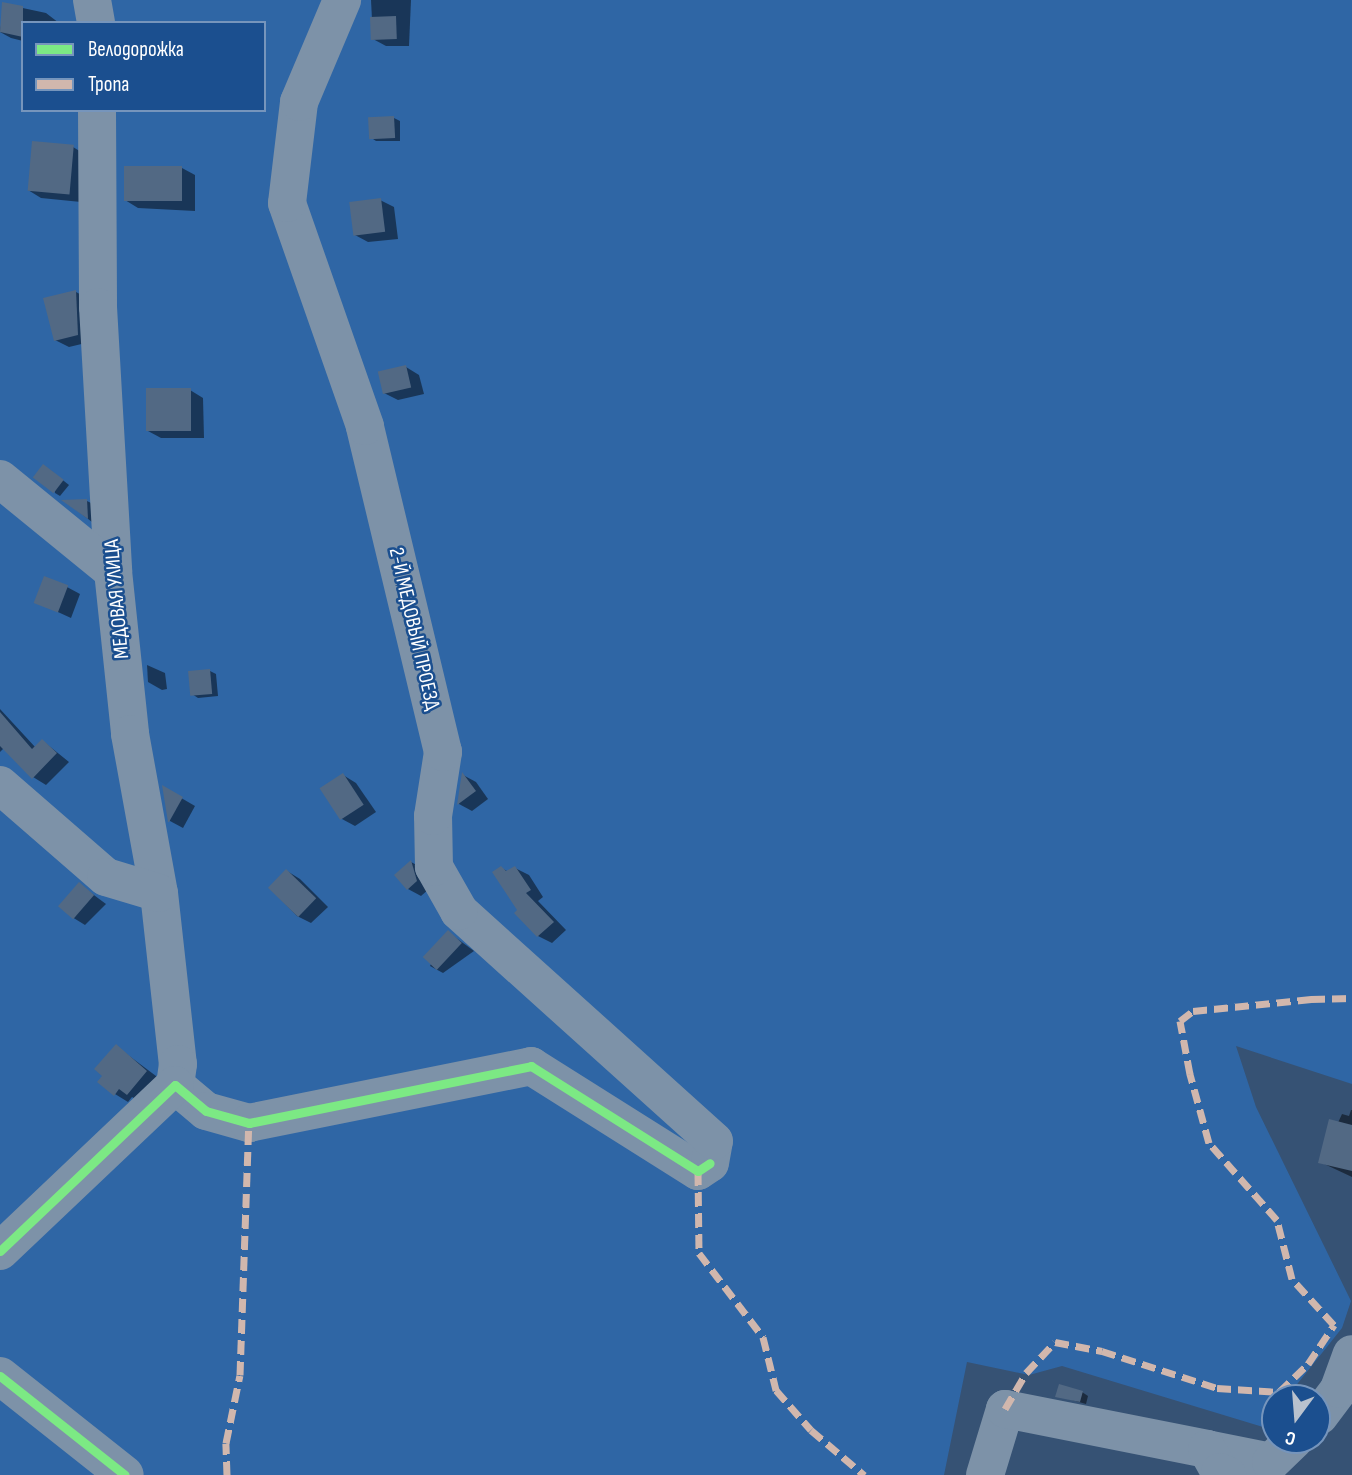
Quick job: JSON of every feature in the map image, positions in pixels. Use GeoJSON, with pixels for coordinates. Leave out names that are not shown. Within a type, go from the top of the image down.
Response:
{"type":"FeatureCollection","features":[{"type":"Feature","properties":{"kind":"street"},"geometry":{"type":"LineString","coordinates":[[92,0],[96,21]]}},
{"type":"Feature","properties":{"kind":"street","name":"2-Й МЕДОВЫЙ ПРОЕЗД"},"geometry":{"type":"LineString","coordinates":[[175,1084],[206,1111],[249,1123],[531,1066],[698,1171],[710,1163],[714,1141],[459,911],[434,867],[433,816],[443,752],[365,426],[287,203],[299,102],[342,0]]}},
{"type":"Feature","properties":{"kind":"street","name":"МЕДОВАЯ УЛИЦА"},"geometry":{"type":"LineString","coordinates":[[97,112],[98,307],[113,571],[130,734],[159,893],[178,1064],[175,1084]]}},
{"type":"Feature","properties":{"kind":"street"},"geometry":{"type":"LineString","coordinates":[[0,479],[113,571]]}},
{"type":"Feature","properties":{"kind":"street"},"geometry":{"type":"LineString","coordinates":[[0,785],[106,877],[159,893]]}},
{"type":"Feature","properties":{"kind":"street"},"geometry":{"type":"LineString","coordinates":[[0,1251],[175,1084]]}},
{"type":"Feature","properties":{"kind":"street"},"geometry":{"type":"LineString","coordinates":[[1331,1404],[1352,1354]]}},
{"type":"Feature","properties":{"kind":"street"},"geometry":{"type":"LineString","coordinates":[[0,1376],[125,1475]]}},
{"type":"Feature","properties":{"kind":"street"},"geometry":{"type":"LineString","coordinates":[[985,1475],[1005,1409],[1217,1462],[1271,1462],[1282,1454]]}},
{"type":"Feature","properties":{"kind":"shaded area"},"geometry":{"type":"Polygon","coordinates":[[[0,0],[1352,0],[1352,1084],[1236,1046],[1256,1107],[1351,1301],[1342,1328],[1297,1384],[1261,1384],[1261,1426],[1062,1366],[1029,1375],[967,1362],[944,1475],[128,1475],[0,1362],[0,0]]]}},
{"type":"Feature","properties":{"kind":"shaded area"},"geometry":{"type":"Polygon","coordinates":[[[0,1389],[115,1475],[0,1475],[0,1389]]]}},
{"type":"Feature","properties":{"kind":"building"},"geometry":{"type":"Polygon","coordinates":[[[2,2],[23,6],[21,37],[0,32],[2,2]]]}},
{"type":"Feature","properties":{"kind":"building"},"geometry":{"type":"Polygon","coordinates":[[[396,16],[397,39],[371,40],[370,17],[396,16]]]}},
{"type":"Feature","properties":{"kind":"building"},"geometry":{"type":"Polygon","coordinates":[[[394,116],[395,138],[369,139],[368,117],[394,116]]]}},
{"type":"Feature","properties":{"kind":"building"},"geometry":{"type":"Polygon","coordinates":[[[32,141],[74,145],[69,194],[28,191],[32,141]]]}},
{"type":"Feature","properties":{"kind":"building"},"geometry":{"type":"Polygon","coordinates":[[[124,166],[182,166],[182,201],[124,201],[124,166]]]}},
{"type":"Feature","properties":{"kind":"building"},"geometry":{"type":"Polygon","coordinates":[[[381,198],[385,232],[353,236],[349,202],[381,198]]]}},
{"type":"Feature","properties":{"kind":"building"},"geometry":{"type":"Polygon","coordinates":[[[76,290],[78,335],[54,341],[43,298],[76,290]]]}},
{"type":"Feature","properties":{"kind":"building"},"geometry":{"type":"Polygon","coordinates":[[[406,365],[411,387],[383,394],[378,372],[406,365]]]}},
{"type":"Feature","properties":{"kind":"building"},"geometry":{"type":"Polygon","coordinates":[[[146,388],[191,388],[191,431],[146,431],[146,388]]]}},
{"type":"Feature","properties":{"kind":"building"},"geometry":{"type":"Polygon","coordinates":[[[43,464],[64,480],[54,493],[33,478],[43,464]]]}},
{"type":"Feature","properties":{"kind":"building"},"geometry":{"type":"Polygon","coordinates":[[[87,499],[88,519],[61,500],[87,499]]]}},
{"type":"Feature","properties":{"kind":"building"},"geometry":{"type":"Polygon","coordinates":[[[44,576],[68,585],[58,612],[34,603],[44,576]]]}},
{"type":"Feature","properties":{"kind":"building"},"geometry":{"type":"Polygon","coordinates":[[[210,669],[212,694],[190,696],[188,671],[210,669]]]}},
{"type":"Feature","properties":{"kind":"building"},"geometry":{"type":"Polygon","coordinates":[[[0,712],[32,749],[42,739],[57,753],[32,779],[0,746],[0,712]]]}},
{"type":"Feature","properties":{"kind":"building"},"geometry":{"type":"Polygon","coordinates":[[[462,772],[476,791],[457,805],[462,772]]]}},
{"type":"Feature","properties":{"kind":"building"},"geometry":{"type":"Polygon","coordinates":[[[343,773],[364,805],[340,820],[320,788],[343,773]]]}},
{"type":"Feature","properties":{"kind":"building"},"geometry":{"type":"Polygon","coordinates":[[[162,785],[183,797],[169,822],[168,822],[162,785]]]}},
{"type":"Feature","properties":{"kind":"building"},"geometry":{"type":"Polygon","coordinates":[[[411,860],[417,881],[407,890],[394,875],[411,860]]]}},
{"type":"Feature","properties":{"kind":"building"},"geometry":{"type":"Polygon","coordinates":[[[501,866],[506,871],[515,866],[531,890],[526,893],[554,922],[537,937],[514,913],[517,910],[492,872],[501,866]]]}},
{"type":"Feature","properties":{"kind":"building"},"geometry":{"type":"Polygon","coordinates":[[[286,869],[316,898],[298,917],[268,888],[286,869]]]}},
{"type":"Feature","properties":{"kind":"building"},"geometry":{"type":"Polygon","coordinates":[[[79,882],[94,895],[73,919],[58,906],[79,882]]]}},
{"type":"Feature","properties":{"kind":"building"},"geometry":{"type":"Polygon","coordinates":[[[448,930],[462,943],[437,970],[423,957],[448,930]]]}},
{"type":"Feature","properties":{"kind":"building"},"geometry":{"type":"Polygon","coordinates":[[[116,1044],[147,1071],[127,1095],[119,1089],[114,1096],[97,1082],[102,1076],[94,1069],[116,1044]]]}},
{"type":"Feature","properties":{"kind":"building"},"geometry":{"type":"Polygon","coordinates":[[[1329,1119],[1352,1125],[1352,1171],[1318,1163],[1329,1119]]]}},
{"type":"Feature","properties":{"kind":"building"},"geometry":{"type":"Polygon","coordinates":[[[1059,1384],[1083,1391],[1080,1402],[1055,1397],[1059,1384]]]}},
{"type":"Feature","properties":{"kind":"marked path"},"geometry":{"type":"LineString","coordinates":[[1005,1409],[1026,1373],[1055,1342],[1102,1351],[1217,1388],[1279,1392],[1308,1364],[1334,1325],[1292,1279],[1277,1220],[1209,1143],[1190,1074],[1180,1021],[1193,1011],[1311,999],[1352,998]]}},
{"type":"Feature","properties":{"kind":"marked path"},"geometry":{"type":"LineString","coordinates":[[227,1475],[226,1443],[240,1375],[249,1123]]}},
{"type":"Feature","properties":{"kind":"marked path"},"geometry":{"type":"LineString","coordinates":[[698,1171],[699,1253],[763,1337],[776,1390],[811,1430],[864,1475]]}},
{"type":"Feature","properties":{"kind":"cycle path"},"geometry":{"type":"LineString","coordinates":[[0,1251],[175,1085],[206,1111],[249,1123],[531,1066],[698,1171],[710,1163]]}},
{"type":"Feature","properties":{"kind":"cycle path"},"geometry":{"type":"LineString","coordinates":[[0,1376],[125,1475]]}}]}
